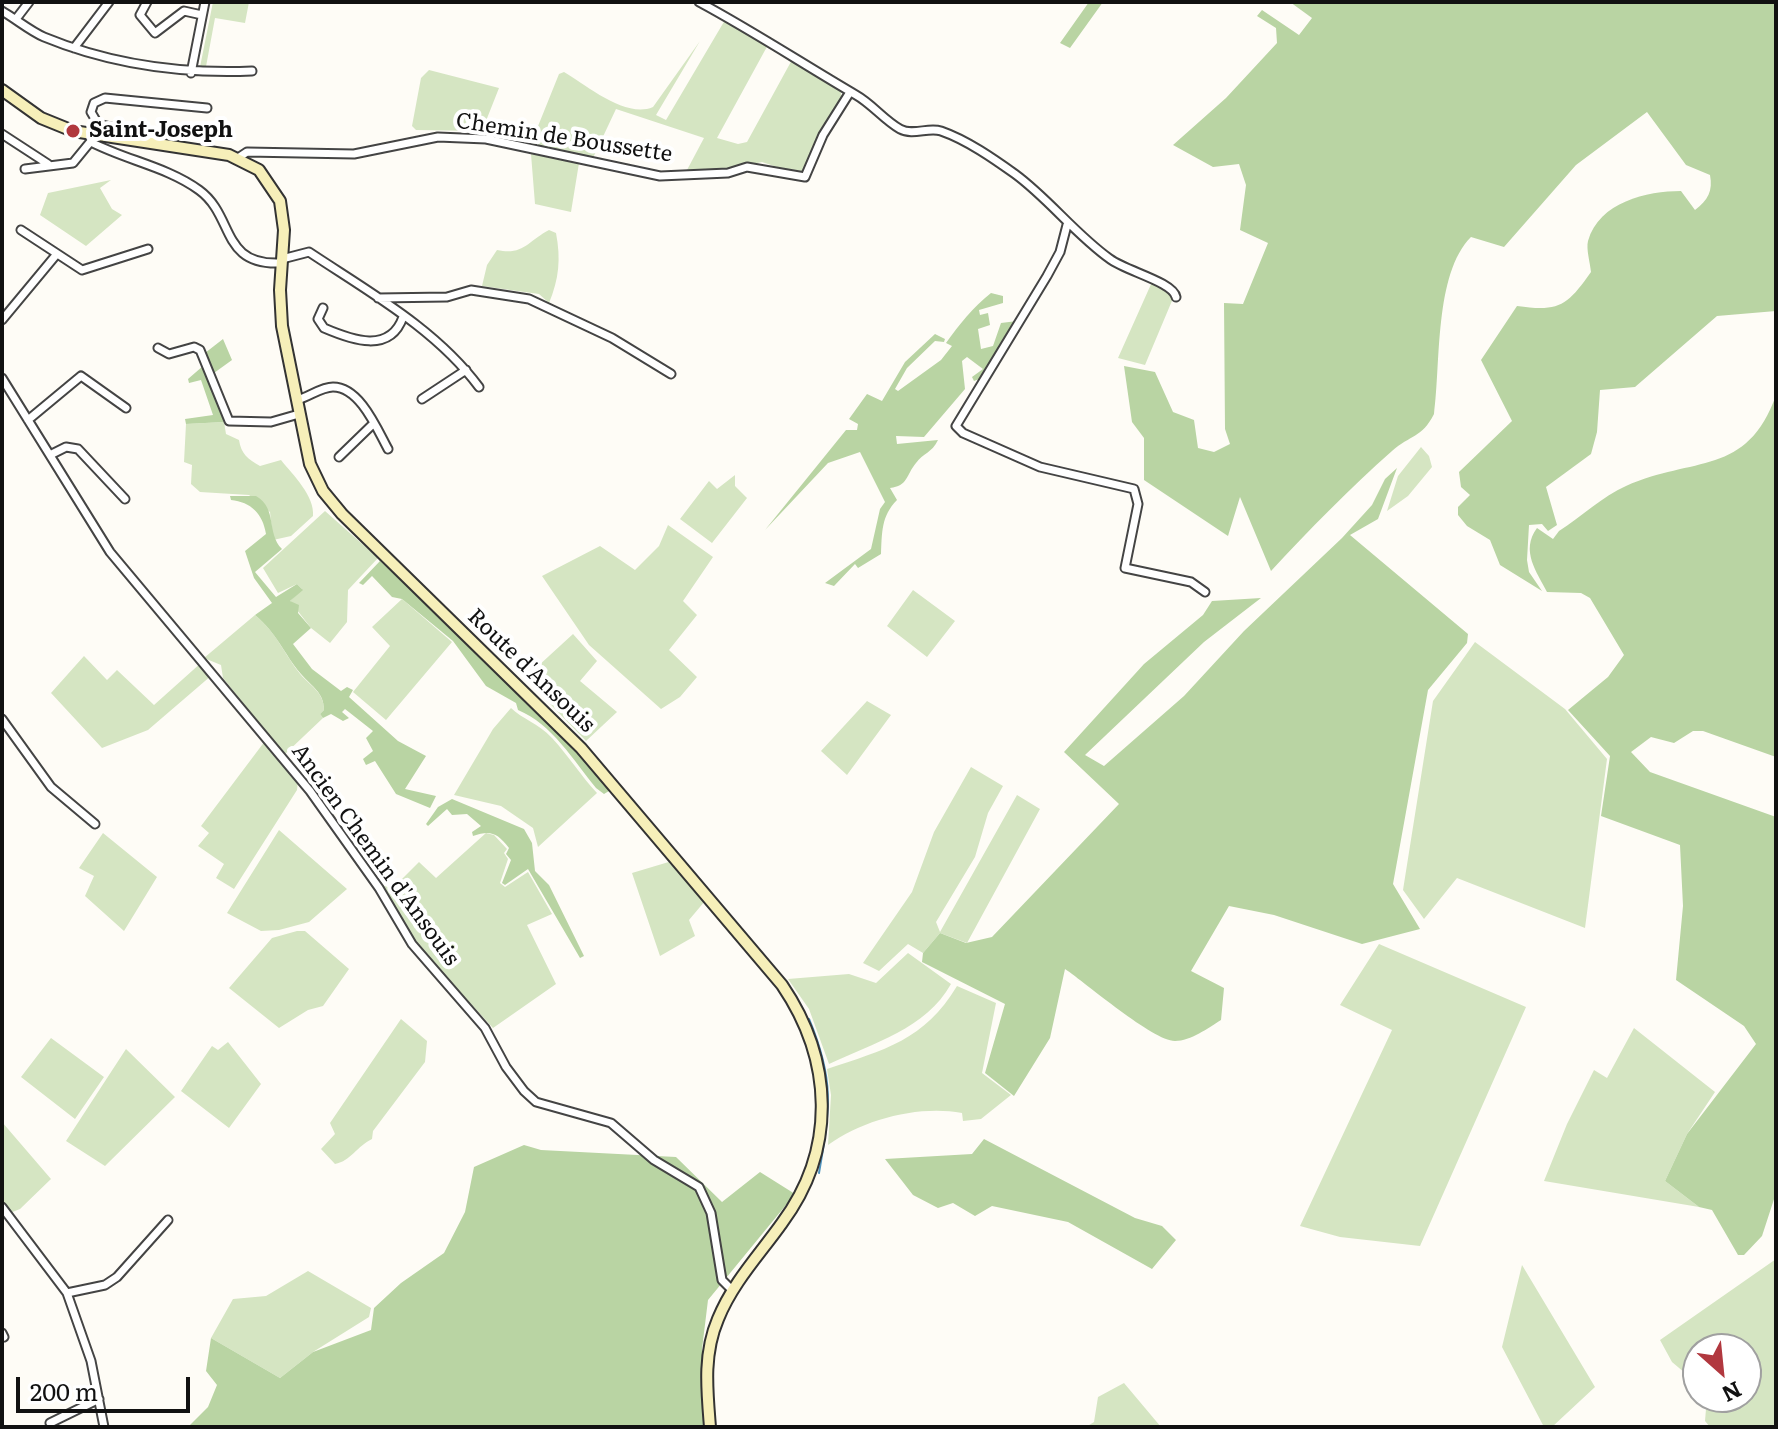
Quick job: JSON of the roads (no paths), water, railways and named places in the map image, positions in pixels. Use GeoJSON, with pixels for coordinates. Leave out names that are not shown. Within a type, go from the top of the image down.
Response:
{"type":"FeatureCollection","features":[{"type":"Feature","properties":{"kind":"street"},"geometry":{"type":"LineString","coordinates":[[16,19],[29,2]]}},
{"type":"Feature","properties":{"kind":"street"},"geometry":{"type":"LineString","coordinates":[[74,48],[109,2]]}},
{"type":"Feature","properties":{"kind":"street"},"geometry":{"type":"LineString","coordinates":[[147,2],[140,15],[155,33],[184,11],[202,15]]}},
{"type":"Feature","properties":{"kind":"street"},"geometry":{"type":"LineString","coordinates":[[191,73],[205,2]]}},
{"type":"Feature","properties":{"kind":"street"},"geometry":{"type":"LineString","coordinates":[[699,2],[773,41],[898,128],[907,132],[944,132],[995,161],[1023,181],[1067,225],[1116,263],[1135,275],[1165,284],[1174,290],[1176,297]]}},
{"type":"Feature","properties":{"kind":"street"},"geometry":{"type":"LineString","coordinates":[[2,11],[41,36],[74,48],[191,73],[252,71]]}},
{"type":"Feature","properties":{"kind":"street","name":"Route d'Ansouis"},"geometry":{"type":"LineString","coordinates":[[2,90],[51,123],[91,139],[160,145],[238,158],[269,179],[280,201],[284,230],[282,326],[310,464],[328,498],[581,748],[782,985],[804,1022],[821,1077],[823,1115],[816,1158],[797,1202],[732,1290],[718,1318],[709,1349],[710,1427]]}},
{"type":"Feature","properties":{"kind":"street","name":"Chemin de Boussette"},"geometry":{"type":"LineString","coordinates":[[238,158],[247,152],[354,154],[385,151],[405,142],[438,137],[486,139],[660,176],[728,173],[747,167],[805,177],[823,135],[850,92]]}},
{"type":"Feature","properties":{"kind":"street"},"geometry":{"type":"LineString","coordinates":[[160,145],[142,134],[98,124],[91,107],[105,98],[207,108]]}},
{"type":"Feature","properties":{"kind":"street"},"geometry":{"type":"LineString","coordinates":[[2,134],[32,157],[50,165]]}},
{"type":"Feature","properties":{"kind":"street"},"geometry":{"type":"LineString","coordinates":[[25,169],[73,163],[91,139],[201,191],[242,254],[259,263],[282,261],[309,252],[378,298],[453,355],[479,387]]}},
{"type":"Feature","properties":{"kind":"street"},"geometry":{"type":"LineString","coordinates":[[1067,225],[1060,252],[1047,276],[956,426],[963,433],[1040,467],[1134,489],[1138,504],[1125,568],[1191,582],[1205,592]]}},
{"type":"Feature","properties":{"kind":"street"},"geometry":{"type":"LineString","coordinates":[[21,230],[56,255],[87,270],[148,249]]}},
{"type":"Feature","properties":{"kind":"street"},"geometry":{"type":"LineString","coordinates":[[2,320],[56,255]]}},
{"type":"Feature","properties":{"kind":"street"},"geometry":{"type":"LineString","coordinates":[[378,298],[447,297],[471,290],[529,299],[612,338],[671,374]]}},
{"type":"Feature","properties":{"kind":"street"},"geometry":{"type":"LineString","coordinates":[[323,308],[318,319],[324,328],[369,342],[383,340],[395,333],[403,317]]}},
{"type":"Feature","properties":{"kind":"street"},"geometry":{"type":"LineString","coordinates":[[158,348],[169,354],[194,347],[200,350],[229,421],[271,422],[299,414]]}},
{"type":"Feature","properties":{"kind":"street"},"geometry":{"type":"LineString","coordinates":[[422,399],[466,370]]}},
{"type":"Feature","properties":{"kind":"street"},"geometry":{"type":"LineString","coordinates":[[28,420],[81,376],[126,408]]}},
{"type":"Feature","properties":{"kind":"street","name":"Ancien Chemin d'Ansouis"},"geometry":{"type":"LineString","coordinates":[[2,378],[110,552],[310,791],[379,888],[412,944],[485,1028],[506,1067],[524,1091],[536,1102],[611,1123],[654,1160],[699,1187],[711,1213],[722,1280],[732,1290]]}},
{"type":"Feature","properties":{"kind":"street"},"geometry":{"type":"LineString","coordinates":[[297,400],[332,387],[339,388],[357,399],[388,449]]}},
{"type":"Feature","properties":{"kind":"street"},"geometry":{"type":"LineString","coordinates":[[339,457],[373,424]]}},
{"type":"Feature","properties":{"kind":"street"},"geometry":{"type":"LineString","coordinates":[[50,455],[66,447],[78,449],[125,499]]}},
{"type":"Feature","properties":{"kind":"street"},"geometry":{"type":"LineString","coordinates":[[2,719],[51,787],[95,824]]}},
{"type":"Feature","properties":{"kind":"street"},"geometry":{"type":"LineString","coordinates":[[2,1207],[67,1293],[91,1361],[104,1427]]}},
{"type":"Feature","properties":{"kind":"street"},"geometry":{"type":"LineString","coordinates":[[67,1293],[105,1285],[117,1277],[168,1220]]}},
{"type":"Feature","properties":{"kind":"street"},"geometry":{"type":"LineString","coordinates":[[50,1423],[99,1399]]}},
{"type":"Feature","properties":{"kind":"waterway"},"geometry":{"type":"LineString","coordinates":[[809,1019],[823,1060],[828,1095],[819,1173]]}},
{"type":"Feature","properties":{"kind":"place","name":"Saint-Joseph"},"geometry":{"type":"Point","coordinates":[73,131]}}]}
